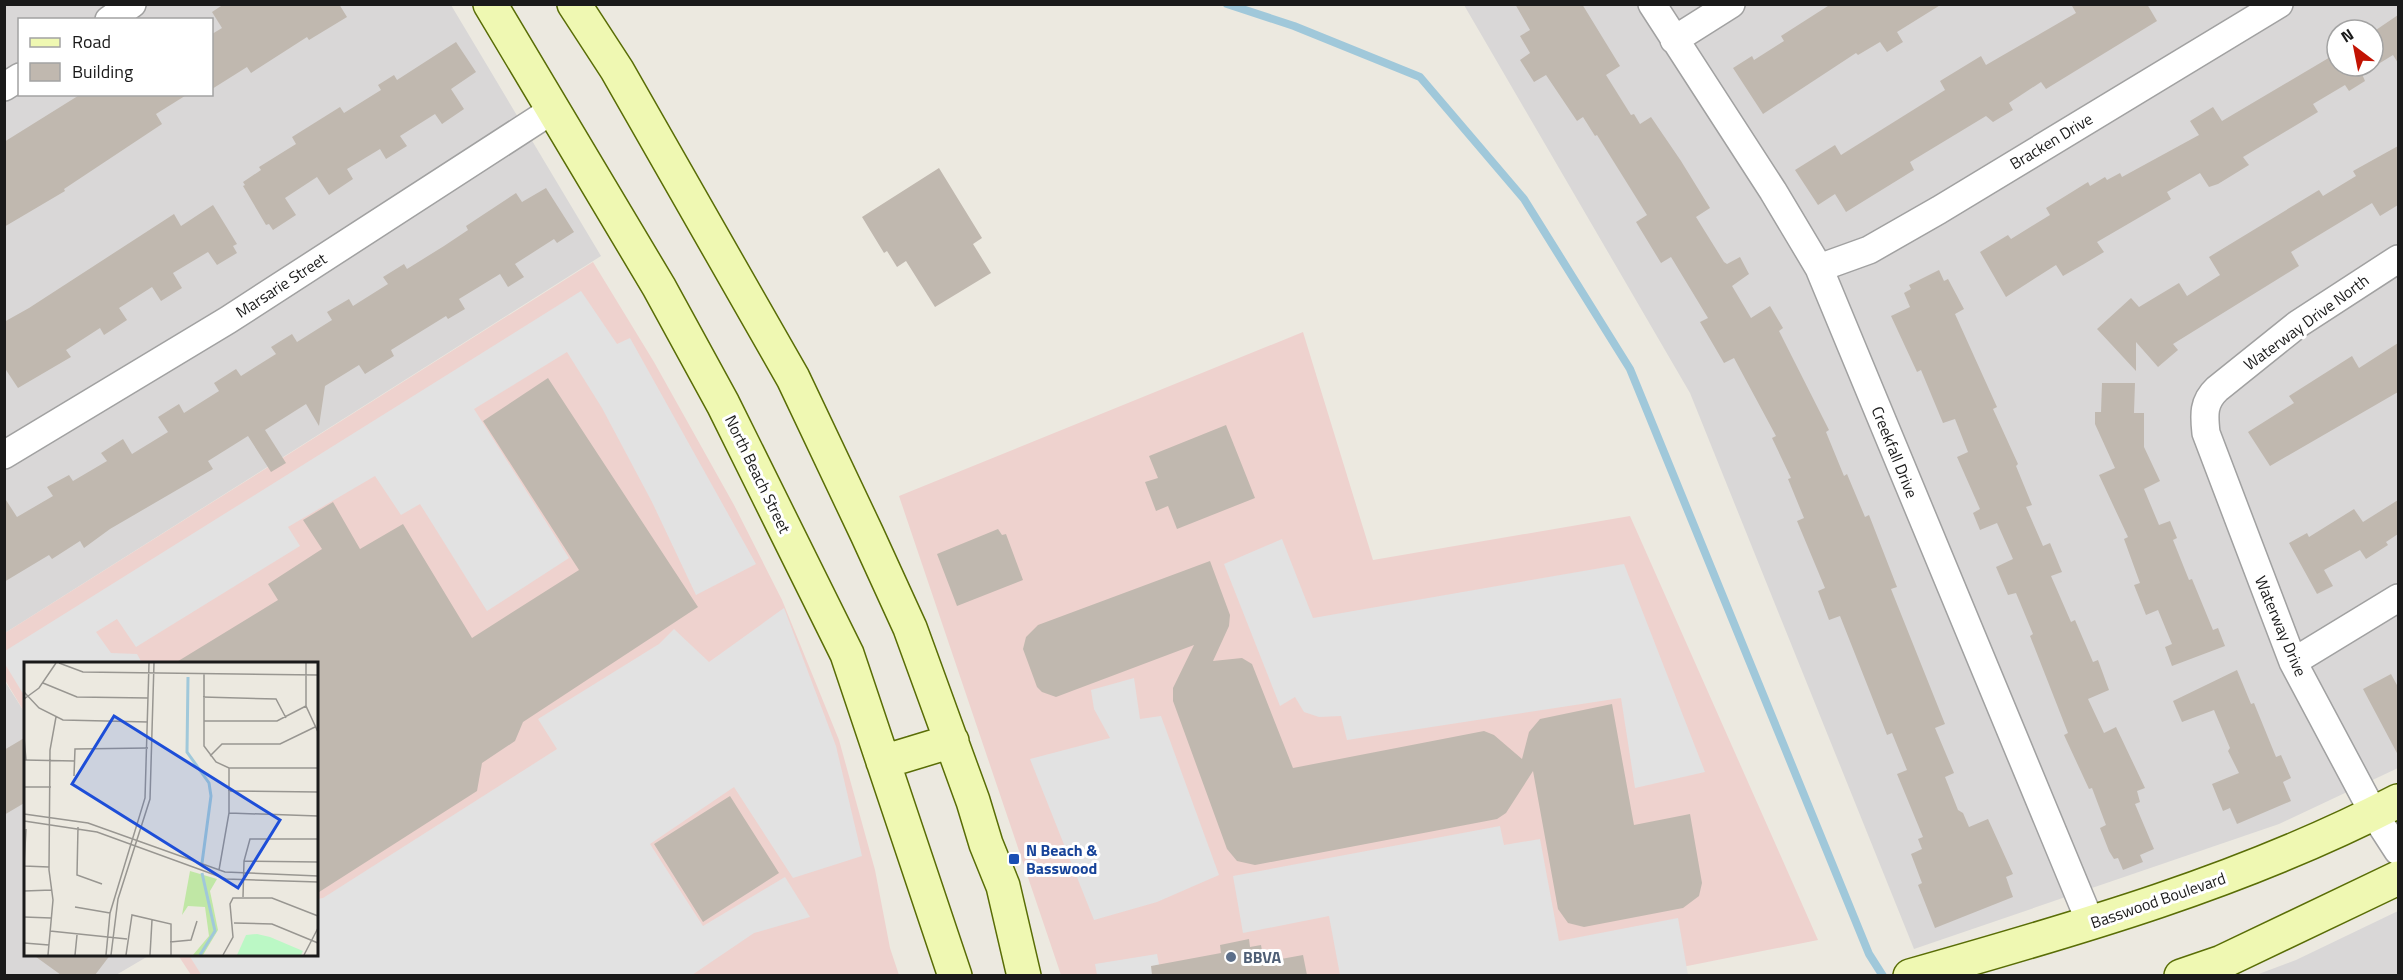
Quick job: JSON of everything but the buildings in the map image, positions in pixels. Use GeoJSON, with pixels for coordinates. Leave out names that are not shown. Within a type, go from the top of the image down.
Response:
{"type":"FeatureCollection","features":[{"type":"Feature","properties":{"kind":"main road","name":"North Beach Street"},"geometry":{"type":"LineString","coordinates":[[490,4],[659,287],[723,404],[848,654],[954,974]]}},
{"type":"Feature","properties":{"kind":"main road"},"geometry":{"type":"LineString","coordinates":[[574,4],[617,70],[794,378],[910,628],[1003,886],[1024,975]]}},
{"type":"Feature","properties":{"kind":"main road"},"geometry":{"type":"LineString","coordinates":[[883,762],[952,741]]}},
{"type":"Feature","properties":{"kind":"main road","name":"Basswood Boulevard"},"geometry":{"type":"LineString","coordinates":[[1919,973],[2091,924],[2160,901],[2318,842],[2386,807]]}},
{"type":"Feature","properties":{"kind":"main road"},"geometry":{"type":"LineString","coordinates":[[2181,975],[2222,962],[2398,878]]}},
{"type":"Feature","properties":{"kind":"street"},"geometry":{"type":"LineString","coordinates":[[112,18],[132,4]]}},
{"type":"Feature","properties":{"kind":"street","name":"Creekfall Drive"},"geometry":{"type":"LineString","coordinates":[[1652,4],[1773,191],[1819,268],[2091,924]]}},
{"type":"Feature","properties":{"kind":"street"},"geometry":{"type":"LineString","coordinates":[[1674,40],[1731,4]]}},
{"type":"Feature","properties":{"kind":"street","name":"Bracken Drive"},"geometry":{"type":"LineString","coordinates":[[1819,268],[1869,250],[1919,222],[2279,4]]}},
{"type":"Feature","properties":{"kind":"street"},"geometry":{"type":"LineString","coordinates":[[4,87],[18,78]]}},
{"type":"Feature","properties":{"kind":"street","name":"Marsarie Street"},"geometry":{"type":"LineString","coordinates":[[4,455],[228,320],[554,109]]}},
{"type":"Feature","properties":{"kind":"street","name":"Waterway Drive North"},"geometry":{"type":"LineString","coordinates":[[2217,389],[2298,324],[2398,259]]}},
{"type":"Feature","properties":{"kind":"street","name":"Waterway Drive"},"geometry":{"type":"LineString","coordinates":[[2217,389],[2209,397],[2204,413],[2206,433],[2293,662],[2386,807],[2398,851]]}},
{"type":"Feature","properties":{"kind":"street"},"geometry":{"type":"LineString","coordinates":[[2293,662],[2398,598]]}},
{"type":"Feature","properties":{"kind":"shaded area"},"geometry":{"type":"Polygon","coordinates":[[[5,5],[451,5],[601,256],[5,633],[5,5]]]}},
{"type":"Feature","properties":{"kind":"shaded area"},"geometry":{"type":"Polygon","coordinates":[[[1464,5],[2398,5],[2398,768],[2279,824],[1914,949],[1690,393],[1464,5]]]}},
{"type":"Feature","properties":{"kind":"shaded area"},"geometry":{"type":"Polygon","coordinates":[[[593,262],[654,362],[734,505],[782,600],[839,740],[875,870],[890,948],[899,975],[191,975],[179,956],[318,956],[318,662],[24,662],[24,711],[5,680],[5,633],[593,262]]]}},
{"type":"Feature","properties":{"kind":"shaded area"},"geometry":{"type":"Polygon","coordinates":[[[581,291],[617,344],[630,338],[756,564],[696,595],[652,502],[602,408],[567,352],[474,409],[569,558],[487,611],[420,504],[401,515],[375,476],[288,527],[300,546],[136,647],[117,619],[96,632],[111,653],[137,654],[141,662],[24,662],[24,695],[5,664],[5,651],[581,291]]]}},
{"type":"Feature","properties":{"kind":"shaded area"},"geometry":{"type":"Polygon","coordinates":[[[1303,332],[1373,560],[1630,516],[1818,940],[1637,976],[1061,975],[899,496],[1303,332]]]}},
{"type":"Feature","properties":{"kind":"shaded area"},"geometry":{"type":"Polygon","coordinates":[[[1282,539],[1313,618],[1624,564],[1705,772],[1635,788],[1621,698],[1347,740],[1341,716],[1319,717],[1304,712],[1295,697],[1280,706],[1224,564],[1282,539]]]}},
{"type":"Feature","properties":{"kind":"shaded area"},"geometry":{"type":"Polygon","coordinates":[[[784,608],[836,746],[862,856],[793,878],[734,787],[650,844],[703,926],[785,877],[810,917],[754,933],[692,975],[202,976],[190,956],[318,956],[318,899],[323,898],[557,749],[538,719],[659,644],[674,629],[709,662],[784,608]]]}},
{"type":"Feature","properties":{"kind":"shaded area"},"geometry":{"type":"Polygon","coordinates":[[[1134,678],[1140,719],[1161,716],[1219,875],[1157,902],[1094,920],[1030,759],[1110,738],[1094,709],[1091,690],[1134,678]]]}},
{"type":"Feature","properties":{"kind":"shaded area"},"geometry":{"type":"Polygon","coordinates":[[[4,680],[24,711],[24,956],[148,956],[116,975],[5,975],[4,680]]]}},
{"type":"Feature","properties":{"kind":"shaded area"},"geometry":{"type":"Polygon","coordinates":[[[1500,826],[1504,845],[1540,839],[1559,941],[1678,918],[1688,975],[1340,975],[1329,916],[1243,933],[1233,876],[1500,826]]]}},
{"type":"Feature","properties":{"kind":"shaded area"},"geometry":{"type":"Polygon","coordinates":[[[2398,911],[2398,975],[2256,975],[2296,960],[2398,911]]]}},
{"type":"Feature","properties":{"kind":"shaded area"},"geometry":{"type":"Polygon","coordinates":[[[1157,954],[1161,975],[1097,975],[1095,964],[1157,954]]]}},
{"type":"Feature","properties":{"kind":"waterway"},"geometry":{"type":"LineString","coordinates":[[1227,4],[1294,26],[1420,77],[1524,199],[1630,369],[1869,954],[1883,976]]}},
{"type":"Feature","properties":{"kind":"place","name":"N Beach & Basswood"},"geometry":{"type":"Point","coordinates":[1014,859]}},
{"type":"Feature","properties":{"kind":"place","name":"BBVA"},"geometry":{"type":"Point","coordinates":[1231,957]}}]}
